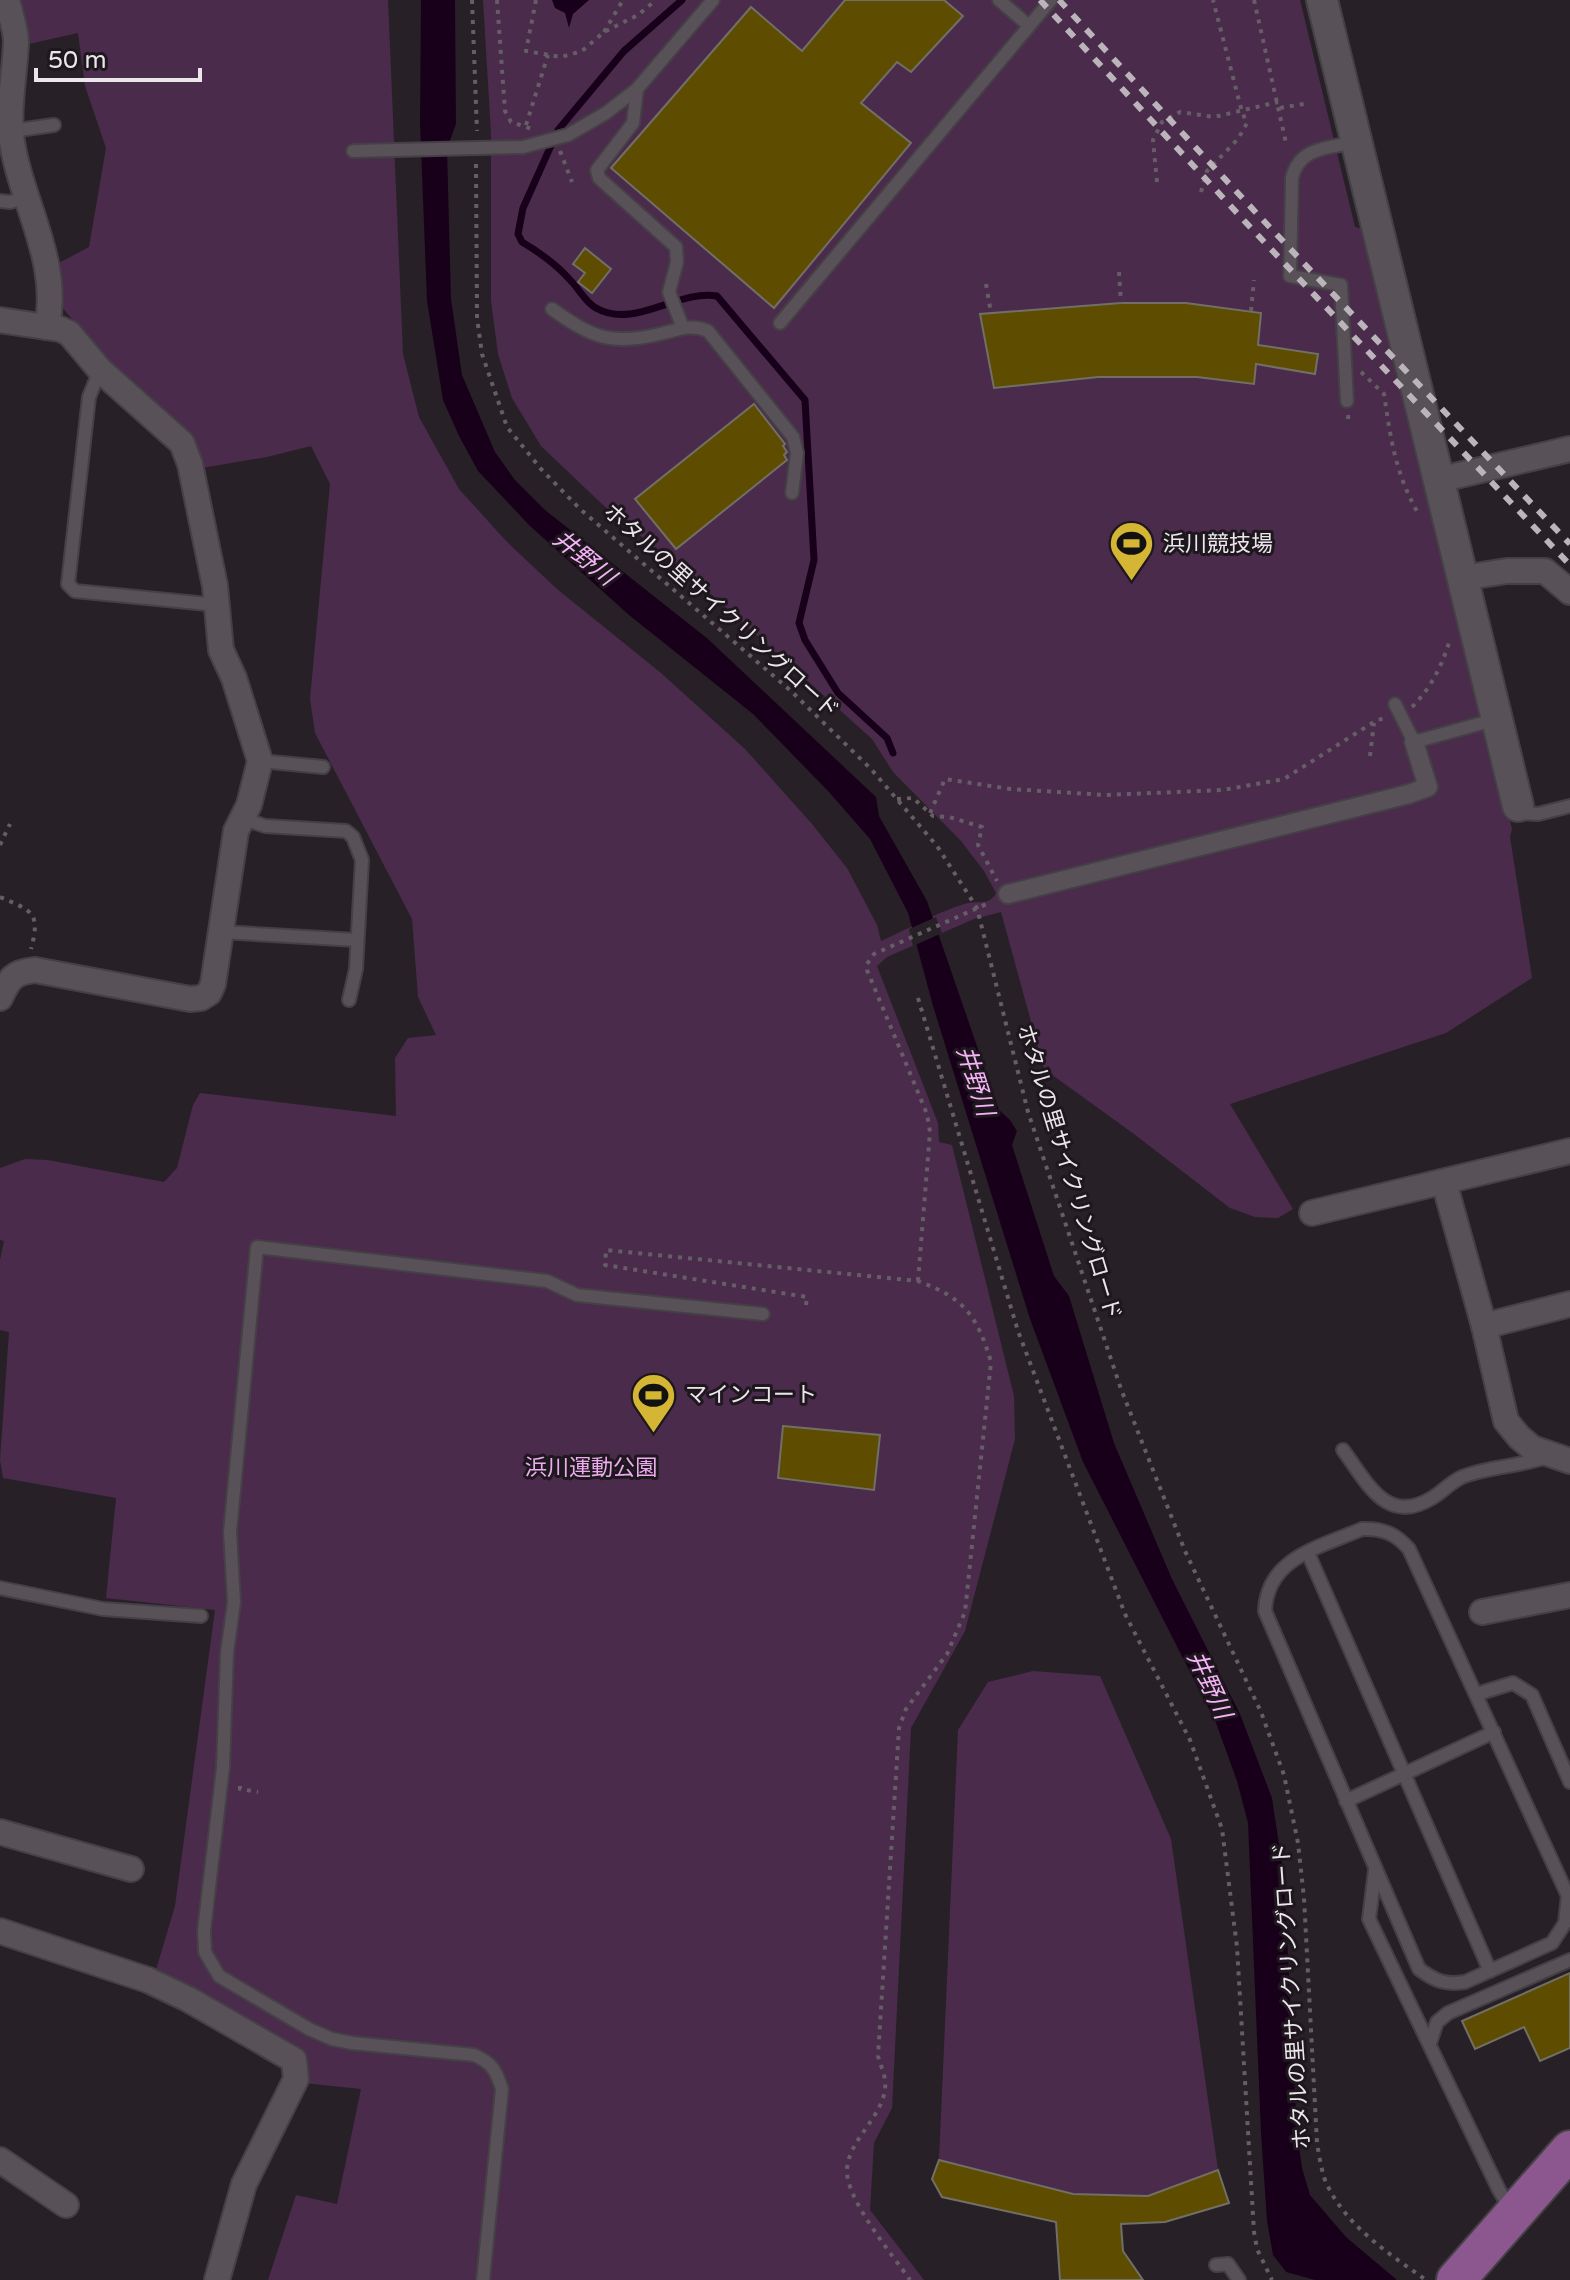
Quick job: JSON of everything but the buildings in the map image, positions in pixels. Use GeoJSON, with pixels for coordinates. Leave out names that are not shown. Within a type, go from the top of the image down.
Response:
{"type":"FeatureCollection","features":[{"type":"Feature","properties":{"kind":"main road"},"geometry":{"type":"LineString","coordinates":[[1456,2280],[1570,2150]]}},
{"type":"Feature","properties":{"kind":"street"},"geometry":{"type":"LineString","coordinates":[[7,0],[16,39],[6,84],[11,131],[46,259],[50,301],[47,327]]}},
{"type":"Feature","properties":{"kind":"street"},"geometry":{"type":"LineString","coordinates":[[1322,0],[1518,806]]}},
{"type":"Feature","properties":{"kind":"street"},"geometry":{"type":"LineString","coordinates":[[0,320],[69,333],[100,370],[182,443],[190,464],[218,605],[221,650],[234,678],[260,761],[249,805],[234,841],[222,932],[209,993],[190,999],[35,970],[15,974],[8,980],[0,998]]}},
{"type":"Feature","properties":{"kind":"street"},"geometry":{"type":"LineString","coordinates":[[1438,480],[1570,449]]}},
{"type":"Feature","properties":{"kind":"street"},"geometry":{"type":"LineString","coordinates":[[1462,578],[1507,571],[1545,571],[1570,592]]}},
{"type":"Feature","properties":{"kind":"street"},"geometry":{"type":"LineString","coordinates":[[1008,894],[1428,787],[1414,742]]}},
{"type":"Feature","properties":{"kind":"street"},"geometry":{"type":"LineString","coordinates":[[1312,1213],[1570,1151]]}},
{"type":"Feature","properties":{"kind":"street"},"geometry":{"type":"LineString","coordinates":[[1444,1182],[1484,1326],[1506,1421],[1519,1437],[1559,1458]]}},
{"type":"Feature","properties":{"kind":"street"},"geometry":{"type":"LineString","coordinates":[[1484,1326],[1570,1304]]}},
{"type":"Feature","properties":{"kind":"street"},"geometry":{"type":"LineString","coordinates":[[1482,1612],[1570,1595]]}},
{"type":"Feature","properties":{"kind":"street"},"geometry":{"type":"LineString","coordinates":[[0,1832],[131,1869]]}},
{"type":"Feature","properties":{"kind":"street"},"geometry":{"type":"LineString","coordinates":[[0,1931],[148,1980],[188,1999],[294,2060],[296,2079],[244,2184],[217,2280]]}},
{"type":"Feature","properties":{"kind":"street"},"geometry":{"type":"LineString","coordinates":[[0,2160],[66,2205]]}},
{"type":"Feature","properties":{"kind":"lane"},"geometry":{"type":"LineString","coordinates":[[353,151],[523,147],[568,135],[606,113],[637,89],[713,0]]}},
{"type":"Feature","properties":{"kind":"lane"},"geometry":{"type":"LineString","coordinates":[[999,0],[1028,25]]}},
{"type":"Feature","properties":{"kind":"lane"},"geometry":{"type":"LineString","coordinates":[[780,323],[1051,0]]}},
{"type":"Feature","properties":{"kind":"lane"},"geometry":{"type":"LineString","coordinates":[[637,89],[633,123],[597,170],[599,178],[676,247],[677,262],[669,292],[683,328]]}},
{"type":"Feature","properties":{"kind":"lane"},"geometry":{"type":"LineString","coordinates":[[11,131],[54,125]]}},
{"type":"Feature","properties":{"kind":"lane"},"geometry":{"type":"LineString","coordinates":[[1347,401],[1341,285],[1290,276],[1292,178],[1295,163],[1304,156],[1356,142]]}},
{"type":"Feature","properties":{"kind":"lane"},"geometry":{"type":"LineString","coordinates":[[0,201],[10,202],[27,197]]}},
{"type":"Feature","properties":{"kind":"lane"},"geometry":{"type":"LineString","coordinates":[[552,309],[588,333],[610,340],[646,338],[683,328],[700,328],[712,335],[793,437],[797,453],[792,493]]}},
{"type":"Feature","properties":{"kind":"lane"},"geometry":{"type":"LineString","coordinates":[[100,370],[89,397],[68,584],[75,591],[218,605]]}},
{"type":"Feature","properties":{"kind":"lane"},"geometry":{"type":"LineString","coordinates":[[1398,709],[1414,742],[1497,719]]}},
{"type":"Feature","properties":{"kind":"lane"},"geometry":{"type":"LineString","coordinates":[[260,761],[323,767]]}},
{"type":"Feature","properties":{"kind":"lane"},"geometry":{"type":"LineString","coordinates":[[1518,806],[1522,813],[1538,814],[1570,806]]}},
{"type":"Feature","properties":{"kind":"lane"},"geometry":{"type":"LineString","coordinates":[[241,818],[265,826],[346,831],[353,837],[362,860],[356,969],[349,1000]]}},
{"type":"Feature","properties":{"kind":"lane"},"geometry":{"type":"LineString","coordinates":[[222,932],[356,940]]}},
{"type":"Feature","properties":{"kind":"lane"},"geometry":{"type":"LineString","coordinates":[[483,2280],[502,2089],[496,2070],[488,2061],[474,2055],[352,2043],[321,2034],[251,1997],[219,1976],[205,1952],[204,1931],[223,1767],[227,1653],[234,1602],[230,1532],[257,1247],[547,1281],[577,1295],[763,1314]]}},
{"type":"Feature","properties":{"kind":"lane"},"geometry":{"type":"LineString","coordinates":[[1343,1450],[1375,1495],[1394,1507],[1418,1505],[1459,1478],[1490,1467],[1559,1458]]}},
{"type":"Feature","properties":{"kind":"lane"},"geometry":{"type":"LineString","coordinates":[[1362,1529],[1388,1531],[1400,1538],[1409,1549],[1477,1694],[1568,1896],[1567,1919],[1552,1943],[1465,1982],[1451,1985],[1435,1981],[1419,1969],[1265,1611],[1272,1581],[1281,1567],[1362,1529]]}},
{"type":"Feature","properties":{"kind":"lane"},"geometry":{"type":"LineString","coordinates":[[1308,1553],[1490,1971]]}},
{"type":"Feature","properties":{"kind":"lane"},"geometry":{"type":"LineString","coordinates":[[0,1588],[103,1609],[201,1616]]}},
{"type":"Feature","properties":{"kind":"lane"},"geometry":{"type":"LineString","coordinates":[[1477,1694],[1513,1683],[1532,1695],[1570,1782]]}},
{"type":"Feature","properties":{"kind":"lane"},"geometry":{"type":"LineString","coordinates":[[1346,1801],[1494,1732]]}},
{"type":"Feature","properties":{"kind":"lane"},"geometry":{"type":"LineString","coordinates":[[1375,1868],[1369,1919],[1499,2190],[1513,2213]]}},
{"type":"Feature","properties":{"kind":"lane"},"geometry":{"type":"LineString","coordinates":[[1430,2043],[1437,2022],[1448,2013],[1570,1960]]}},
{"type":"Feature","properties":{"kind":"lane"},"geometry":{"type":"LineString","coordinates":[[1216,2265],[1228,2264],[1239,2280]]}},
{"type":"Feature","properties":{"kind":"path"},"geometry":{"type":"LineString","coordinates":[[472,0],[477,145]]}},
{"type":"Feature","properties":{"kind":"path"},"geometry":{"type":"LineString","coordinates":[[497,0],[505,111],[511,122]]}},
{"type":"Feature","properties":{"kind":"path"},"geometry":{"type":"LineString","coordinates":[[536,0],[526,51],[561,57],[582,51],[604,32],[638,15],[656,0]]}},
{"type":"Feature","properties":{"kind":"path"},"geometry":{"type":"LineString","coordinates":[[604,32],[623,0]]}},
{"type":"Feature","properties":{"kind":"path"},"geometry":{"type":"LineString","coordinates":[[1201,192],[1207,171],[1238,139],[1247,123],[1213,0]]}},
{"type":"Feature","properties":{"kind":"path"},"geometry":{"type":"LineString","coordinates":[[1254,0],[1286,143]]}},
{"type":"Feature","properties":{"kind":"path"},"geometry":{"type":"LineString","coordinates":[[526,126],[548,55]]}},
{"type":"Feature","properties":{"kind":"path"},"geometry":{"type":"LineString","coordinates":[[1157,182],[1153,140],[1162,122],[1180,112],[1214,117],[1278,102]]}},
{"type":"Feature","properties":{"kind":"path"},"geometry":{"type":"LineString","coordinates":[[1280,108],[1309,103]]}},
{"type":"Feature","properties":{"kind":"path","name":"ホタルの里サイクリングロード"},"geometry":{"type":"LineString","coordinates":[[477,161],[477,318],[482,354],[507,427],[541,469],[580,509],[791,691],[871,769],[937,846],[977,908],[1028,1112],[1121,1389],[1185,1551],[1261,1712],[1284,1775],[1301,1870],[1309,1957],[1317,2143],[1326,2180],[1346,2214],[1380,2248],[1426,2280]]}},
{"type":"Feature","properties":{"kind":"path"},"geometry":{"type":"LineString","coordinates":[[1119,272],[1121,303]]}},
{"type":"Feature","properties":{"kind":"path"},"geometry":{"type":"LineString","coordinates":[[1251,311],[1254,280]]}},
{"type":"Feature","properties":{"kind":"path"},"geometry":{"type":"LineString","coordinates":[[986,284],[991,313]]}},
{"type":"Feature","properties":{"kind":"path"},"geometry":{"type":"LineString","coordinates":[[1345,357],[1384,394],[1394,459],[1401,481],[1424,523]]}},
{"type":"Feature","properties":{"kind":"path"},"geometry":{"type":"LineString","coordinates":[[930,813],[945,779],[1010,789],[1106,795],[1223,790],[1277,783],[1398,709],[1414,706],[1430,686],[1444,659],[1451,638],[1450,627]]}},
{"type":"Feature","properties":{"kind":"path"},"geometry":{"type":"LineString","coordinates":[[1370,756],[1374,723]]}},
{"type":"Feature","properties":{"kind":"path"},"geometry":{"type":"LineString","coordinates":[[897,799],[913,798],[933,816],[949,817],[982,827],[978,845],[992,875],[1008,894]]}},
{"type":"Feature","properties":{"kind":"path"},"geometry":{"type":"LineString","coordinates":[[0,845],[10,824]]}},
{"type":"Feature","properties":{"kind":"path"},"geometry":{"type":"LineString","coordinates":[[0,897],[34,915],[37,926],[24,971]]}},
{"type":"Feature","properties":{"kind":"path"},"geometry":{"type":"LineString","coordinates":[[918,1281],[930,1132],[927,1114],[867,964],[874,954],[977,908]]}},
{"type":"Feature","properties":{"kind":"path"},"geometry":{"type":"LineString","coordinates":[[918,998],[1018,1331],[1125,1614],[1190,1740],[1222,1829],[1237,1947],[1254,2232],[1257,2249],[1272,2280]]}},
{"type":"Feature","properties":{"kind":"path"},"geometry":{"type":"LineString","coordinates":[[806,1305],[807,1297],[605,1265],[606,1250],[918,1281],[941,1289],[963,1305],[982,1331],[991,1362],[965,1612],[947,1654],[906,1709],[899,1728],[878,2056],[886,2081],[881,2102],[853,2149],[846,2170],[855,2201],[910,2280]]}},
{"type":"Feature","properties":{"kind":"green space","name":"浜川運動公園"},"geometry":{"type":"Polygon","coordinates":[[[13,0],[388,0],[403,354],[419,417],[459,489],[507,542],[557,589],[661,673],[745,749],[812,824],[847,868],[877,925],[881,941],[959,906],[988,901],[996,893],[961,841],[893,772],[872,739],[711,594],[603,505],[541,446],[512,398],[498,354],[491,301],[491,133],[483,0],[1300,0],[1355,227],[1367,230],[1512,829],[1510,837],[1532,978],[1446,1033],[1230,1104],[1293,1209],[1278,1218],[1255,1217],[1230,1208],[1044,1069],[1001,912],[974,919],[887,957],[877,966],[938,1123],[939,1142],[952,1145],[1014,1396],[1015,1439],[965,1631],[911,1728],[892,2108],[874,2143],[870,2210],[924,2280],[268,2280],[296,2195],[337,2204],[361,2089],[303,2083],[300,2051],[156,1970],[175,1906],[215,1610],[106,1598],[116,1498],[3,1478],[0,1460],[9,1332],[0,1330],[0,1260],[4,1241],[0,1240],[0,1168],[25,1159],[48,1160],[164,1182],[177,1168],[193,1105],[200,1093],[396,1116],[395,1058],[408,1038],[436,1035],[418,997],[412,919],[315,733],[310,699],[330,484],[311,446],[202,468],[59,304],[57,264],[89,247],[106,148],[85,86],[78,33],[24,45],[13,0]]]}},
{"type":"Feature","properties":{"kind":"green space"},"geometry":{"type":"Polygon","coordinates":[[[1033,1671],[1100,1676],[1171,1839],[1218,2170],[1148,2196],[1073,2194],[939,2160],[958,1730],[988,1682],[1033,1671]]]}},
{"type":"Feature","properties":{"kind":"water","name":"井野川"},"geometry":{"type":"Polygon","coordinates":[[[421,0],[455,0],[456,124],[447,149],[451,299],[462,375],[495,452],[515,480],[545,510],[708,639],[876,797],[879,816],[927,901],[999,1110],[1017,1131],[1012,1145],[1054,1276],[1069,1296],[1114,1443],[1172,1579],[1240,1714],[1272,1798],[1284,1877],[1297,2131],[1302,2168],[1310,2195],[1346,2237],[1397,2280],[1315,2280],[1286,2272],[1273,2255],[1267,2221],[1261,2133],[1248,1823],[1237,1781],[1216,1723],[1083,1462],[1030,1319],[933,1006],[908,913],[870,839],[828,791],[753,714],[629,615],[530,526],[478,471],[443,400],[427,301],[420,123],[421,0]]]}},
{"type":"Feature","properties":{"kind":"water"},"geometry":{"type":"Polygon","coordinates":[[[552,0],[589,0],[573,14],[569,28],[565,13],[555,8],[552,0]]]}},
{"type":"Feature","properties":{"kind":"pier"},"geometry":{"type":"Polygon","coordinates":[[[936,917],[942,933],[913,946],[909,929],[936,917]]]}},
{"type":"Feature","properties":{"kind":"waterway"},"geometry":{"type":"LineString","coordinates":[[682,0],[624,51],[558,130],[523,208],[518,234],[522,242],[560,270],[592,305],[611,314],[641,312],[702,295],[717,296],[805,400],[814,560],[799,623],[805,640],[838,693],[887,738],[893,753]]}},
{"type":"Feature","properties":{"kind":"railway"},"geometry":{"type":"LineString","coordinates":[[1040,0],[1570,565]]}},
{"type":"Feature","properties":{"kind":"railway"},"geometry":{"type":"LineString","coordinates":[[1059,0],[1570,544]]}},
{"type":"Feature","properties":{"kind":"place","name":"浜川競技場"},"geometry":{"type":"Point","coordinates":[1132,583]}},
{"type":"Feature","properties":{"kind":"place","name":"マインコート"},"geometry":{"type":"Point","coordinates":[654,1434]}}]}
